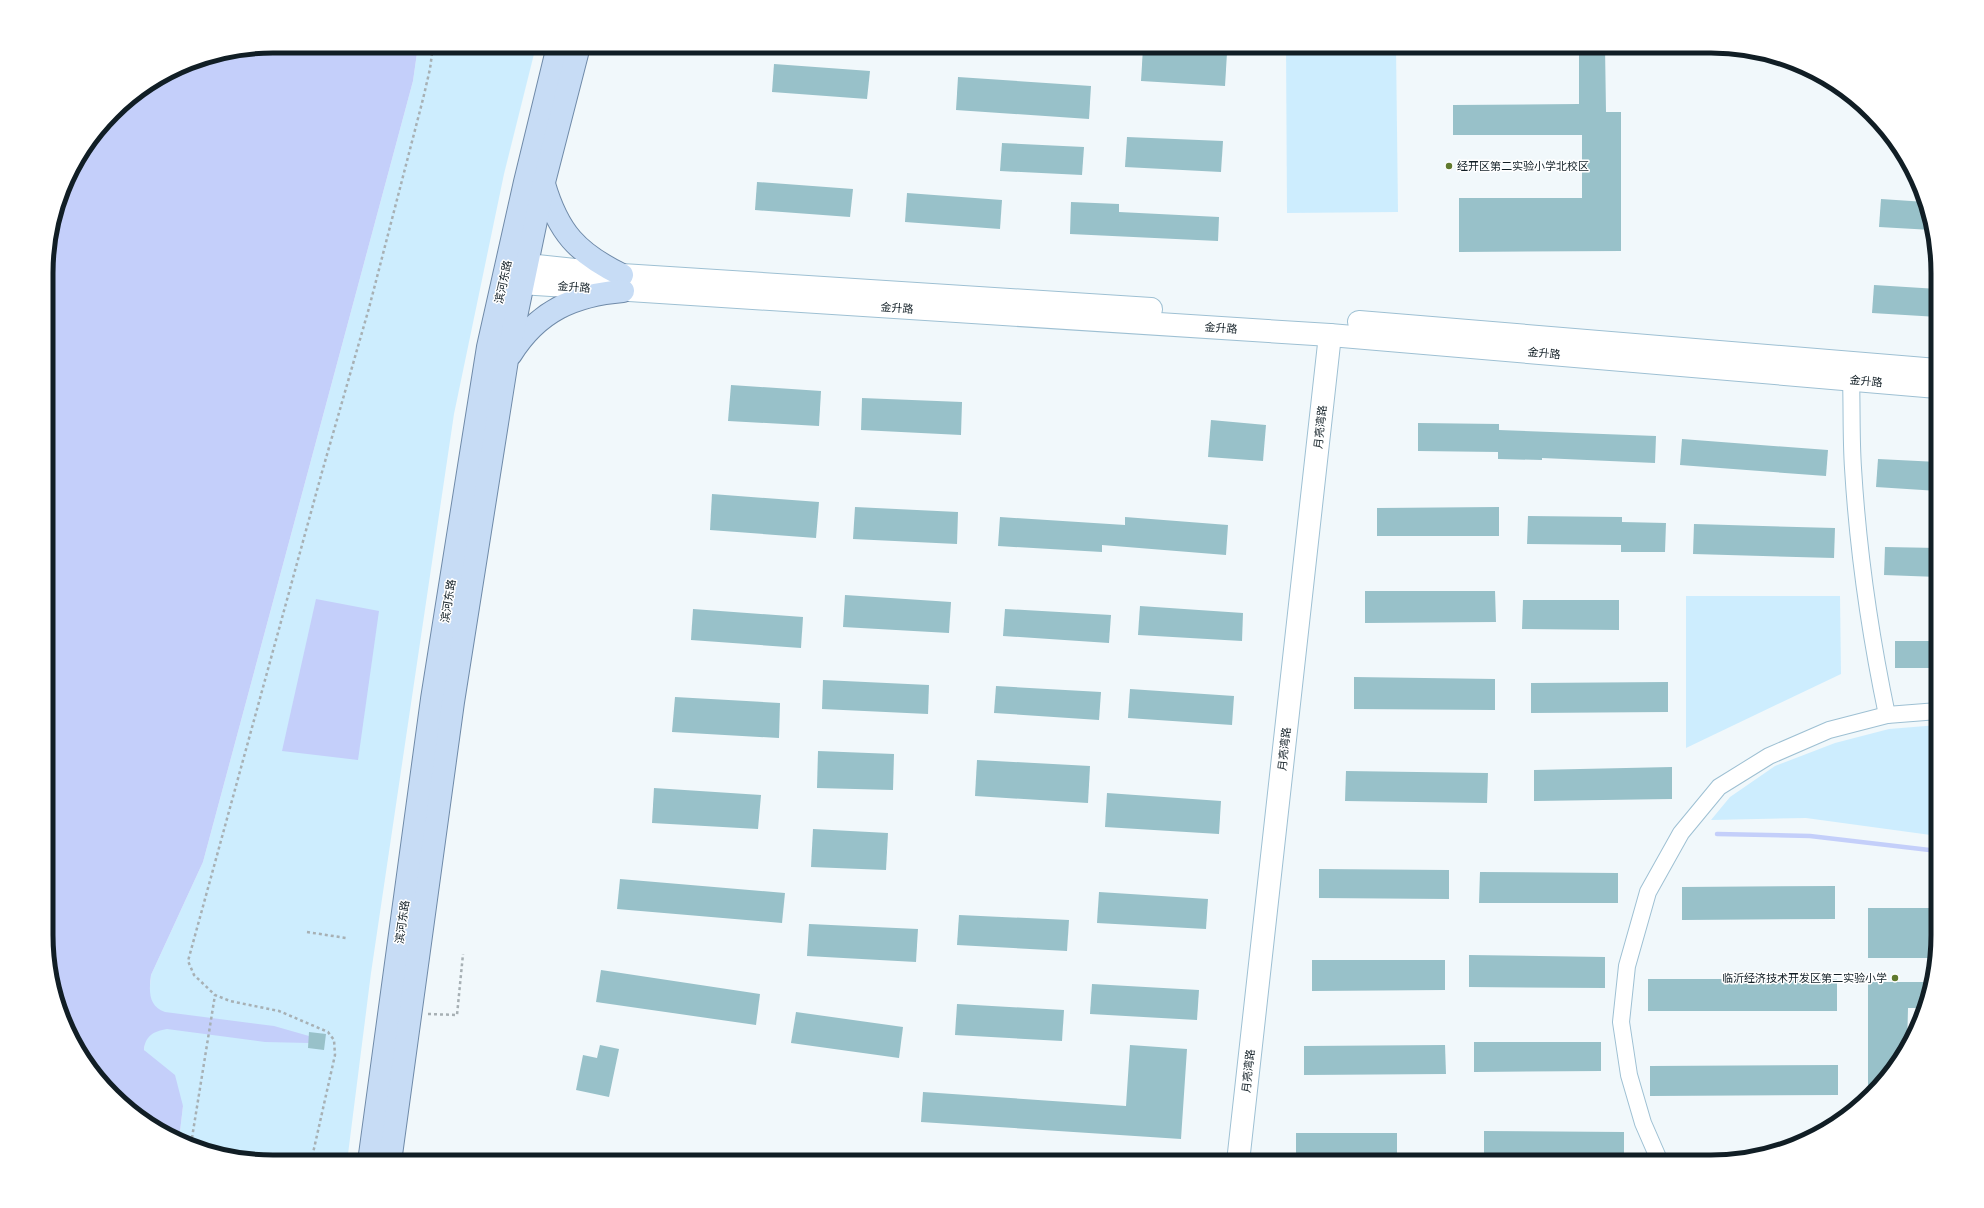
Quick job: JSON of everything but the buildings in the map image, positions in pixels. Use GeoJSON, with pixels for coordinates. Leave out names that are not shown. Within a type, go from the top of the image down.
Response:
{"type":"FeatureCollection","features":[{"type":"Feature","properties":{"kind":"main road","name":"滨河东路"},"geometry":{"type":"LineString","coordinates":[[391,1155],[452,702],[507,360],[525,182],[556,53]]}},
{"type":"Feature","properties":{"kind":"main road","name":"滨河东路"},"geometry":{"type":"LineString","coordinates":[[370,1155],[432,699],[488,347],[515,273],[544,182],[577,53]]}},
{"type":"Feature","properties":{"kind":"main road"},"geometry":{"type":"LineString","coordinates":[[544,182],[551,206],[563,229],[579,248],[622,283]]}},
{"type":"Feature","properties":{"kind":"main road","name":"金升路"},"geometry":{"type":"LineString","coordinates":[[515,273],[622,283],[1330,335],[1931,386]]}},
{"type":"Feature","properties":{"kind":"main road","name":"金升路"},"geometry":{"type":"LineString","coordinates":[[622,283],[1331,320],[1931,369]]}},
{"type":"Feature","properties":{"kind":"main road"},"geometry":{"type":"LineString","coordinates":[[507,360],[519,340],[536,322],[555,309],[576,299],[622,283]]}},
{"type":"Feature","properties":{"kind":"main road","name":"月亮湾路"},"geometry":{"type":"LineString","coordinates":[[1239,1155],[1330,335]]}},
{"type":"Feature","properties":{"kind":"street"},"geometry":{"type":"LineString","coordinates":[[1851,379],[1853,468],[1865,590],[1874,652],[1887,715]]}},
{"type":"Feature","properties":{"kind":"street"},"geometry":{"type":"LineString","coordinates":[[1657,1155],[1643,1123],[1629,1075],[1621,1022],[1627,966],[1648,892],[1681,833],[1719,787],[1776,753],[1829,730],[1887,715],[1931,712]]}},
{"type":"Feature","properties":{"kind":"path"},"geometry":{"type":"LineString","coordinates":[[313,1155],[335,1055],[334,1040],[328,1032],[279,1011],[230,1001],[215,995],[194,975],[190,968],[189,954],[368,308],[423,99],[432,53]]}},
{"type":"Feature","properties":{"kind":"path"},"geometry":{"type":"LineString","coordinates":[[307,932],[346,938]]}},
{"type":"Feature","properties":{"kind":"path"},"geometry":{"type":"LineString","coordinates":[[425,1014],[457,1015],[463,954]]}},
{"type":"Feature","properties":{"kind":"path"},"geometry":{"type":"LineString","coordinates":[[192,1139],[215,995]]}},
{"type":"Feature","properties":{"kind":"shaded area"},"geometry":{"type":"Polygon","coordinates":[[[417,53],[534,53],[504,174],[454,414],[371,973],[348,1155],[259,1155],[230,1151],[203,1143],[180,1134],[183,1106],[144,1050],[151,975],[203,862],[413,81],[417,53]]]}},
{"type":"Feature","properties":{"kind":"shaded area"},"geometry":{"type":"Polygon","coordinates":[[[1286,53],[1396,53],[1398,212],[1287,213],[1286,53]]]}},
{"type":"Feature","properties":{"kind":"shaded area"},"geometry":{"type":"Polygon","coordinates":[[[1686,596],[1840,596],[1841,674],[1686,748],[1686,596]]]}},
{"type":"Feature","properties":{"kind":"shaded area"},"geometry":{"type":"Polygon","coordinates":[[[1931,726],[1931,835],[1806,818],[1711,820],[1730,797],[1775,766],[1835,743],[1889,729],[1931,726]]]}},
{"type":"Feature","properties":{"kind":"water"},"geometry":{"type":"Polygon","coordinates":[[[259,53],[417,53],[413,81],[203,862],[151,975],[150,981],[150,992],[153,1002],[155,1006],[165,1012],[274,1026],[309,1036],[309,1043],[265,1042],[167,1029],[154,1033],[146,1041],[144,1050],[175,1075],[183,1106],[180,1134],[151,1118],[128,1100],[108,1080],[90,1057],[76,1032],[65,1005],[57,978],[53,949],[53,259],[57,230],[65,203],[76,176],[90,151],[99,139],[128,108],[139,99],[151,90],[176,76],[203,65],[230,57],[259,53]]]}},
{"type":"Feature","properties":{"kind":"water"},"geometry":{"type":"Polygon","coordinates":[[[316,599],[379,611],[358,760],[282,751],[316,599]]]}},
{"type":"Feature","properties":{"kind":"waterway"},"geometry":{"type":"LineString","coordinates":[[1717,834],[1810,836],[1931,850]]}},
{"type":"Feature","properties":{"kind":"place","name":"经开区第二实验小学北校区"},"geometry":{"type":"Point","coordinates":[1449,166]}},
{"type":"Feature","properties":{"kind":"place","name":"临沂经济技术开发区第二实验小学"},"geometry":{"type":"Point","coordinates":[1895,978]}}]}
